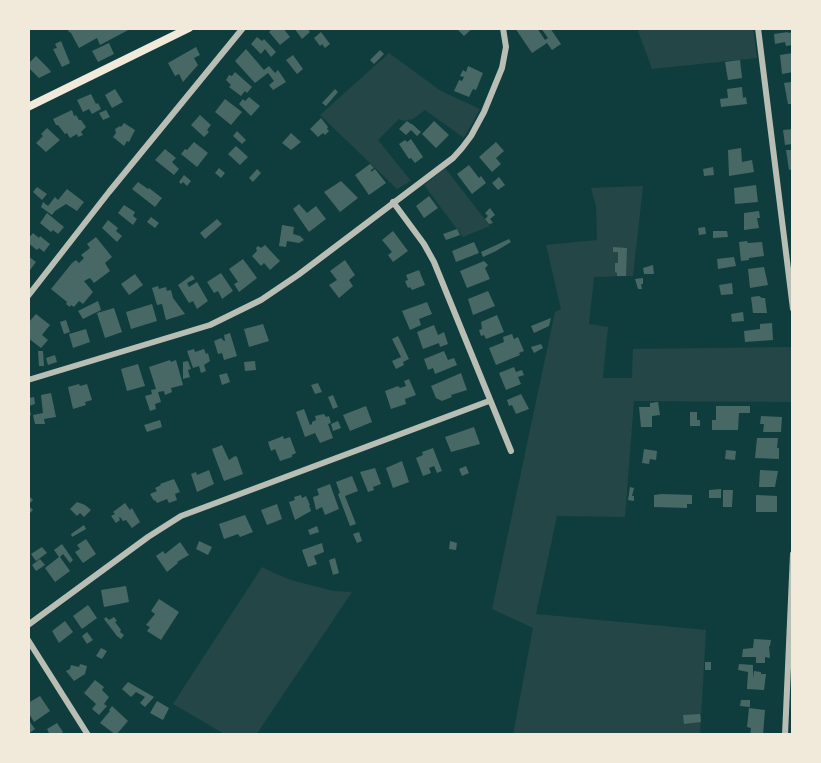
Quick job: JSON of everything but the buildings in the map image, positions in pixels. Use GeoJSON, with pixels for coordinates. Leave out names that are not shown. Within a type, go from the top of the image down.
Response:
{"type":"FeatureCollection","features":[{"type":"Feature","properties":{"kind":"main road"},"geometry":{"type":"LineString","coordinates":[[28,107],[189,28]]}},
{"type":"Feature","properties":{"kind":"street"},"geometry":{"type":"LineString","coordinates":[[28,296],[243,28]]}},
{"type":"Feature","properties":{"kind":"street"},"geometry":{"type":"LineString","coordinates":[[28,380],[199,328],[245,309],[298,275],[453,158],[471,136],[488,104],[505,58],[503,28]]}},
{"type":"Feature","properties":{"kind":"street"},"geometry":{"type":"LineString","coordinates":[[758,28],[793,309]]}},
{"type":"Feature","properties":{"kind":"street"},"geometry":{"type":"LineString","coordinates":[[393,202],[434,262],[511,452]]}},
{"type":"Feature","properties":{"kind":"street"},"geometry":{"type":"LineString","coordinates":[[28,625],[181,516],[489,401]]}},
{"type":"Feature","properties":{"kind":"street"},"geometry":{"type":"LineString","coordinates":[[785,735],[793,554]]}},
{"type":"Feature","properties":{"kind":"street"},"geometry":{"type":"LineString","coordinates":[[28,640],[88,735]]}},
{"type":"Feature","properties":{"kind":"shaded area"},"geometry":{"type":"Polygon","coordinates":[[[637,28],[753,28],[757,58],[652,69],[637,28]]]}},
{"type":"Feature","properties":{"kind":"shaded area"},"geometry":{"type":"Polygon","coordinates":[[[389,53],[441,91],[480,109],[464,138],[425,110],[413,119],[399,119],[378,140],[411,181],[397,189],[320,115],[389,53]]]}},
{"type":"Feature","properties":{"kind":"shaded area"},"geometry":{"type":"Polygon","coordinates":[[[445,168],[490,226],[463,237],[424,185],[445,168]]]}},
{"type":"Feature","properties":{"kind":"shaded area"},"geometry":{"type":"Polygon","coordinates":[[[643,186],[633,276],[594,277],[589,324],[608,327],[603,378],[632,378],[633,349],[791,347],[793,402],[634,401],[625,517],[557,516],[536,614],[706,630],[700,735],[513,735],[533,628],[492,609],[555,312],[561,309],[546,245],[597,240],[596,206],[591,188],[643,186]]]}},
{"type":"Feature","properties":{"kind":"shaded area"},"geometry":{"type":"Polygon","coordinates":[[[262,567],[291,580],[333,591],[352,592],[256,735],[226,735],[173,704],[262,567]]]}}]}
